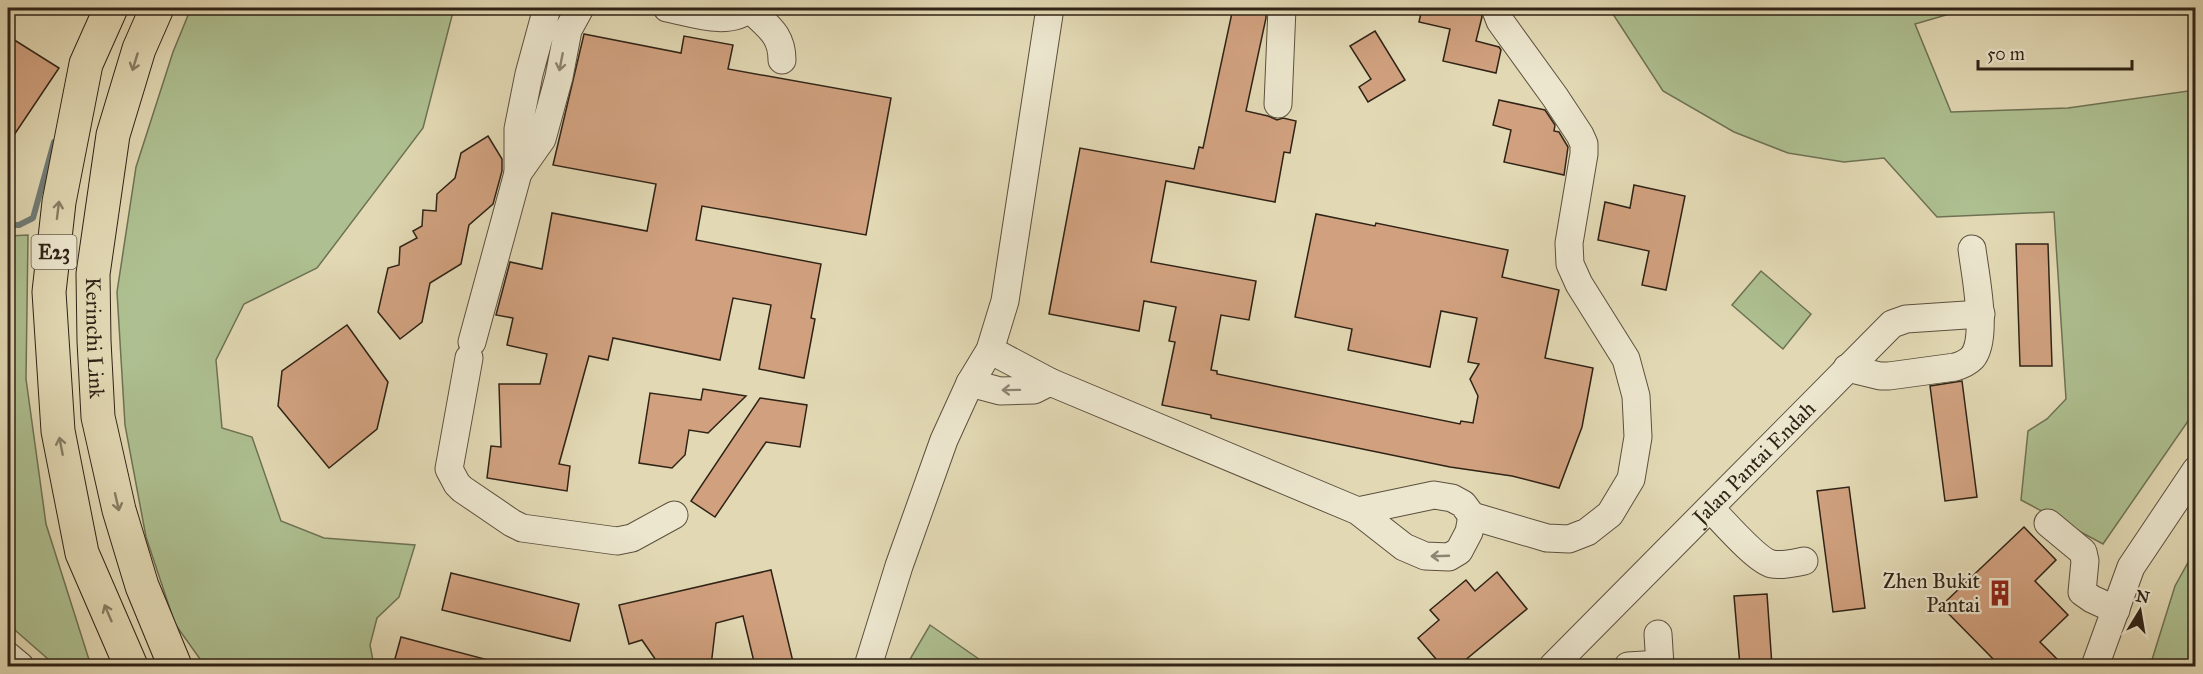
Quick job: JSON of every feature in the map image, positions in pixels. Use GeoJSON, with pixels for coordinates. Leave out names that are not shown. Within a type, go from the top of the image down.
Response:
{"type":"FeatureCollection","features":[{"type":"Feature","properties":{"kind":"highway","name":"Kerinchi Link"},"geometry":{"type":"LineString","coordinates":[[111,8],[86,64],[59,202],[49,292],[58,431],[82,553],[131,666]]}},
{"type":"Feature","properties":{"kind":"highway","name":"Kerinchi Link"},"geometry":{"type":"LineString","coordinates":[[157,8],[139,49],[113,135],[93,274],[94,341],[98,417],[119,510],[142,586],[175,666]]}},
{"type":"Feature","properties":{"kind":"street"},"geometry":{"type":"LineString","coordinates":[[547,8],[518,126],[518,173],[471,350],[449,469],[462,489],[522,528],[617,542],[632,538],[674,515]]}},
{"type":"Feature","properties":{"kind":"street"},"geometry":{"type":"LineString","coordinates":[[518,173],[542,139],[559,77],[568,30],[580,8]]}},
{"type":"Feature","properties":{"kind":"street"},"geometry":{"type":"LineString","coordinates":[[667,8],[724,18],[733,17],[750,8],[777,36],[782,46],[782,60]]}},
{"type":"Feature","properties":{"kind":"street"},"geometry":{"type":"LineString","coordinates":[[868,666],[906,545],[944,440],[970,383],[990,350],[1005,301],[1050,8]]}},
{"type":"Feature","properties":{"kind":"street"},"geometry":{"type":"LineString","coordinates":[[1278,104],[1282,8]]}},
{"type":"Feature","properties":{"kind":"street"},"geometry":{"type":"LineString","coordinates":[[1358,511],[1434,495],[1452,498],[1463,504],[1472,516],[1547,538],[1569,538],[1587,532],[1610,514],[1631,479],[1638,437],[1636,396],[1626,359],[1579,284],[1570,264],[1569,243],[1584,154],[1582,139],[1500,21],[1495,8]]}},
{"type":"Feature","properties":{"kind":"street"},"geometry":{"type":"LineString","coordinates":[[1847,368],[1889,376],[1964,364],[1977,351],[1981,314],[1972,249]]}},
{"type":"Feature","properties":{"kind":"street","name":"Jalan Pantai Endah"},"geometry":{"type":"LineString","coordinates":[[1553,666],[1888,327],[1896,321],[1906,319],[1981,314]]}},
{"type":"Feature","properties":{"kind":"street"},"geometry":{"type":"LineString","coordinates":[[990,350],[1050,382],[1358,511],[1404,547],[1425,556],[1449,556],[1459,551],[1469,532],[1472,516]]}},
{"type":"Feature","properties":{"kind":"street"},"geometry":{"type":"LineString","coordinates":[[970,383],[1000,391],[1034,390],[1050,382]]}},
{"type":"Feature","properties":{"kind":"street"},"geometry":{"type":"LineString","coordinates":[[2095,666],[2132,567],[2196,470]]}},
{"type":"Feature","properties":{"kind":"street"},"geometry":{"type":"LineString","coordinates":[[1710,508],[1759,557],[1770,564],[1783,565],[1804,561]]}},
{"type":"Feature","properties":{"kind":"street"},"geometry":{"type":"LineString","coordinates":[[2048,524],[2083,552],[2085,561],[2082,592],[2116,610]]}},
{"type":"Feature","properties":{"kind":"street"},"geometry":{"type":"LineString","coordinates":[[1628,666],[1660,665],[1658,634]]}},
{"type":"Feature","properties":{"kind":"street"},"geometry":{"type":"LineString","coordinates":[[8,656],[20,666]]}},
{"type":"Feature","properties":{"kind":"green space"},"geometry":{"type":"Polygon","coordinates":[[[191,8],[454,8],[423,128],[317,268],[244,304],[216,360],[222,428],[252,437],[281,521],[324,538],[415,545],[399,597],[377,618],[370,645],[374,666],[205,666],[175,624],[146,537],[125,425],[117,292],[136,167],[173,52],[191,8]]]}},
{"type":"Feature","properties":{"kind":"green space"},"geometry":{"type":"Polygon","coordinates":[[[1609,8],[1970,8],[1915,24],[1951,112],[2068,108],[2195,90],[2195,411],[2103,544],[2021,500],[2028,431],[2047,419],[2066,399],[2054,212],[1937,217],[1884,158],[1844,162],[1788,153],[1734,132],[1663,91],[1609,8]]]}},
{"type":"Feature","properties":{"kind":"green space"},"geometry":{"type":"Polygon","coordinates":[[[28,235],[26,379],[46,524],[91,666],[56,666],[8,624],[8,236],[28,235]]]}},
{"type":"Feature","properties":{"kind":"green space"},"geometry":{"type":"Polygon","coordinates":[[[1761,271],[1811,314],[1783,349],[1732,305],[1761,271]]]}},
{"type":"Feature","properties":{"kind":"green space"},"geometry":{"type":"Polygon","coordinates":[[[2195,550],[2195,666],[2150,666],[2175,586],[2195,550]]]}},
{"type":"Feature","properties":{"kind":"green space"},"geometry":{"type":"Polygon","coordinates":[[[930,625],[989,666],[906,666],[930,625]]]}},
{"type":"Feature","properties":{"kind":"building"},"geometry":{"type":"Polygon","coordinates":[[[1233,8],[1266,8],[1266,18],[1246,111],[1277,120],[1283,118],[1296,121],[1290,153],[1284,152],[1275,202],[1166,181],[1151,262],[1256,281],[1249,320],[1221,315],[1211,370],[1217,371],[1217,374],[1460,424],[1461,421],[1473,423],[1478,396],[1470,379],[1479,364],[1468,362],[1477,318],[1441,311],[1430,367],[1348,350],[1352,329],[1295,317],[1316,214],[1375,226],[1376,223],[1508,250],[1502,277],[1559,290],[1545,358],[1593,368],[1582,427],[1559,488],[1512,476],[1450,467],[1211,418],[1211,415],[1162,405],[1175,342],[1169,341],[1176,307],[1144,301],[1139,331],[1049,314],[1080,148],[1194,169],[1199,147],[1203,148],[1233,8]]]}},
{"type":"Feature","properties":{"kind":"building"},"geometry":{"type":"Polygon","coordinates":[[[1422,8],[1480,8],[1482,17],[1476,41],[1499,47],[1501,50],[1496,73],[1443,61],[1450,29],[1419,22],[1422,8]]]}},
{"type":"Feature","properties":{"kind":"building"},"geometry":{"type":"Polygon","coordinates":[[[1375,31],[1405,80],[1368,102],[1359,87],[1371,79],[1350,46],[1375,31]]]}},
{"type":"Feature","properties":{"kind":"building"},"geometry":{"type":"Polygon","coordinates":[[[584,34],[681,53],[684,36],[733,45],[728,69],[891,98],[866,235],[702,206],[696,240],[821,264],[811,318],[815,319],[804,378],[759,369],[771,305],[733,298],[720,360],[613,338],[608,360],[589,356],[559,464],[570,466],[567,491],[487,478],[491,446],[501,447],[499,384],[540,384],[547,354],[507,345],[513,318],[496,315],[510,262],[542,269],[552,213],[647,231],[656,184],[553,165],[584,34]]]}},
{"type":"Feature","properties":{"kind":"building"},"geometry":{"type":"Polygon","coordinates":[[[8,36],[59,68],[8,144],[8,36]]]}},
{"type":"Feature","properties":{"kind":"building"},"geometry":{"type":"Polygon","coordinates":[[[1499,100],[1545,110],[1555,125],[1554,131],[1559,132],[1568,147],[1564,175],[1504,162],[1511,130],[1493,125],[1499,100]]]}},
{"type":"Feature","properties":{"kind":"building"},"geometry":{"type":"Polygon","coordinates":[[[488,136],[502,159],[502,171],[493,204],[469,225],[461,264],[430,283],[422,322],[400,339],[378,312],[388,268],[399,265],[400,247],[417,238],[413,231],[422,226],[423,210],[436,211],[437,194],[455,178],[461,153],[488,136]]]}},
{"type":"Feature","properties":{"kind":"building"},"geometry":{"type":"Polygon","coordinates":[[[1634,185],[1685,196],[1666,290],[1642,285],[1649,251],[1598,240],[1605,202],[1630,208],[1634,185]]]}},
{"type":"Feature","properties":{"kind":"building"},"geometry":{"type":"Polygon","coordinates":[[[2016,244],[2048,244],[2052,366],[2020,366],[2016,244]]]}},
{"type":"Feature","properties":{"kind":"building"},"geometry":{"type":"Polygon","coordinates":[[[347,325],[388,382],[377,429],[329,468],[278,406],[282,371],[347,325]]]}},
{"type":"Feature","properties":{"kind":"building"},"geometry":{"type":"Polygon","coordinates":[[[1962,381],[1977,497],[1945,501],[1930,386],[1962,381]]]}},
{"type":"Feature","properties":{"kind":"building"},"geometry":{"type":"Polygon","coordinates":[[[703,389],[746,396],[708,433],[689,430],[685,455],[672,468],[639,463],[650,393],[701,400],[703,389]]]}},
{"type":"Feature","properties":{"kind":"building"},"geometry":{"type":"Polygon","coordinates":[[[760,398],[807,405],[800,447],[766,442],[715,517],[691,501],[760,398]]]}},
{"type":"Feature","properties":{"kind":"building"},"geometry":{"type":"Polygon","coordinates":[[[1849,487],[1865,608],[1833,612],[1817,491],[1849,487]]]}},
{"type":"Feature","properties":{"kind":"building","name":"Zhen Bukit Pantai"},"geometry":{"type":"Polygon","coordinates":[[[2024,527],[2056,560],[2035,581],[2068,615],[2040,642],[2064,666],[2000,666],[1941,606],[2024,527]]]}},
{"type":"Feature","properties":{"kind":"building"},"geometry":{"type":"Polygon","coordinates":[[[771,570],[794,666],[755,666],[743,616],[716,623],[711,666],[660,666],[642,640],[629,644],[619,605],[771,570]]]}},
{"type":"Feature","properties":{"kind":"building"},"geometry":{"type":"Polygon","coordinates":[[[1497,572],[1527,609],[1458,666],[1442,666],[1418,638],[1439,620],[1430,610],[1466,580],[1475,591],[1497,572]]]}},
{"type":"Feature","properties":{"kind":"building"},"geometry":{"type":"Polygon","coordinates":[[[451,573],[579,604],[570,641],[442,610],[451,573]]]}},
{"type":"Feature","properties":{"kind":"building"},"geometry":{"type":"Polygon","coordinates":[[[1767,594],[1772,666],[1740,666],[1734,596],[1767,594]]]}},
{"type":"Feature","properties":{"kind":"building"},"geometry":{"type":"Polygon","coordinates":[[[401,637],[492,661],[492,666],[393,666],[401,637]]]}},
{"type":"Feature","properties":{"kind":"waterway"},"geometry":{"type":"LineString","coordinates":[[8,225],[19,225],[33,218],[54,142]]}},
{"type":"Feature","properties":{"kind":"place","name":"Zhen Bukit Pantai"},"geometry":{"type":"Point","coordinates":[2000,593]}}]}
